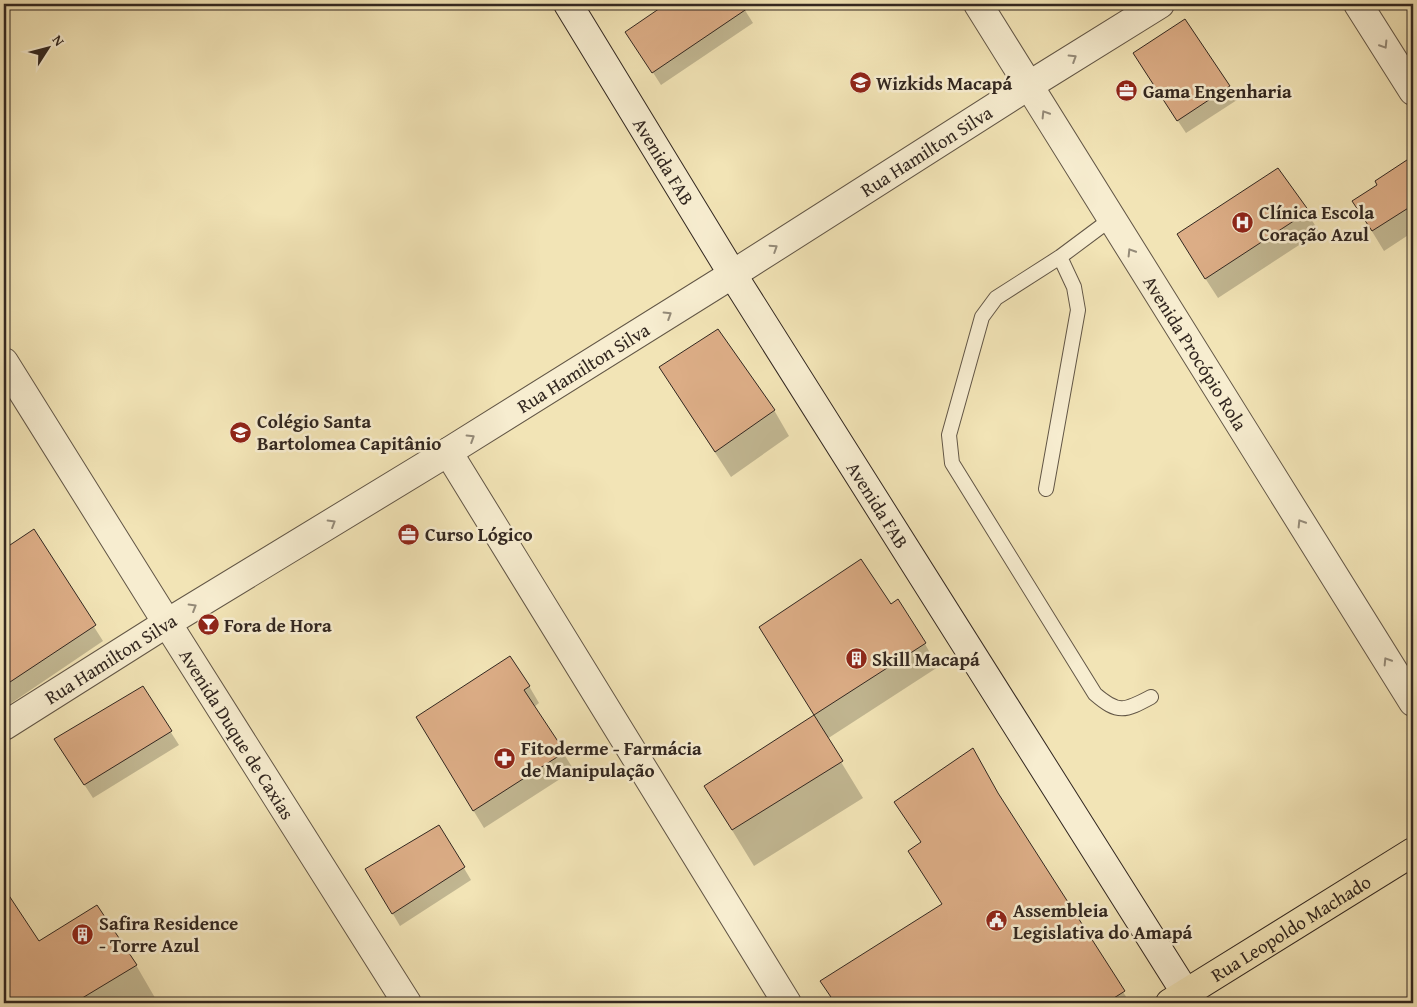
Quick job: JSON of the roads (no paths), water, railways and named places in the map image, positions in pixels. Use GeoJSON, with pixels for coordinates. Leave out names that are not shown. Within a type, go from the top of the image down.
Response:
{"type":"FeatureCollection","features":[{"type":"Feature","properties":{"kind":"main road","name":"Rua Leopoldo Machado"},"geometry":{"type":"LineString","coordinates":[[1182,1000],[1413,852]]}},
{"type":"Feature","properties":{"kind":"street","name":"Avenida FAB"},"geometry":{"type":"LineString","coordinates":[[568,4],[732,274],[1182,1000]]}},
{"type":"Feature","properties":{"kind":"street","name":"Avenida Procópio Rola"},"geometry":{"type":"LineString","coordinates":[[978,4],[1413,702]]}},
{"type":"Feature","properties":{"kind":"street","name":"Rua Hamilton Silva"},"geometry":{"type":"LineString","coordinates":[[4,726],[167,623],[448,452],[1160,4]]}},
{"type":"Feature","properties":{"kind":"street"},"geometry":{"type":"LineString","coordinates":[[1358,4],[1413,91]]}},
{"type":"Feature","properties":{"kind":"street","name":"Avenida Duque de Caxias"},"geometry":{"type":"LineString","coordinates":[[4,362],[407,1003]]}},
{"type":"Feature","properties":{"kind":"street"},"geometry":{"type":"LineString","coordinates":[[448,452],[788,1003]]}},
{"type":"Feature","properties":{"kind":"lane"},"geometry":{"type":"LineString","coordinates":[[1111,219],[1060,257],[996,298],[982,317],[949,436],[952,463],[1095,694],[1110,707],[1129,709],[1151,697]]}},
{"type":"Feature","properties":{"kind":"lane"},"geometry":{"type":"LineString","coordinates":[[1046,489],[1078,310],[1074,287],[1060,257]]}},
{"type":"Feature","properties":{"kind":"place","name":"Wizkids Macapá"},"geometry":{"type":"Point","coordinates":[860,83]}},
{"type":"Feature","properties":{"kind":"place","name":"Gama Engenharia"},"geometry":{"type":"Point","coordinates":[1127,91]}},
{"type":"Feature","properties":{"kind":"place","name":"Clínica Escola Coração Azul"},"geometry":{"type":"Point","coordinates":[1243,223]}},
{"type":"Feature","properties":{"kind":"place","name":"Colégio Santa Bartolomea Capitânio"},"geometry":{"type":"Point","coordinates":[241,432]}},
{"type":"Feature","properties":{"kind":"place","name":"Curso Lógico"},"geometry":{"type":"Point","coordinates":[409,534]}},
{"type":"Feature","properties":{"kind":"place","name":"Fora de Hora"},"geometry":{"type":"Point","coordinates":[208,625]}},
{"type":"Feature","properties":{"kind":"place","name":"Skill Macapá"},"geometry":{"type":"Point","coordinates":[856,659]}},
{"type":"Feature","properties":{"kind":"place","name":"Fitoderme - Farmácia de Manipulação"},"geometry":{"type":"Point","coordinates":[505,759]}},
{"type":"Feature","properties":{"kind":"place","name":"Assembleia Legislativa do Amapá"},"geometry":{"type":"Point","coordinates":[997,921]}},
{"type":"Feature","properties":{"kind":"place","name":"Safira Residence - Torre Azul"},"geometry":{"type":"Point","coordinates":[83,934]}}]}
